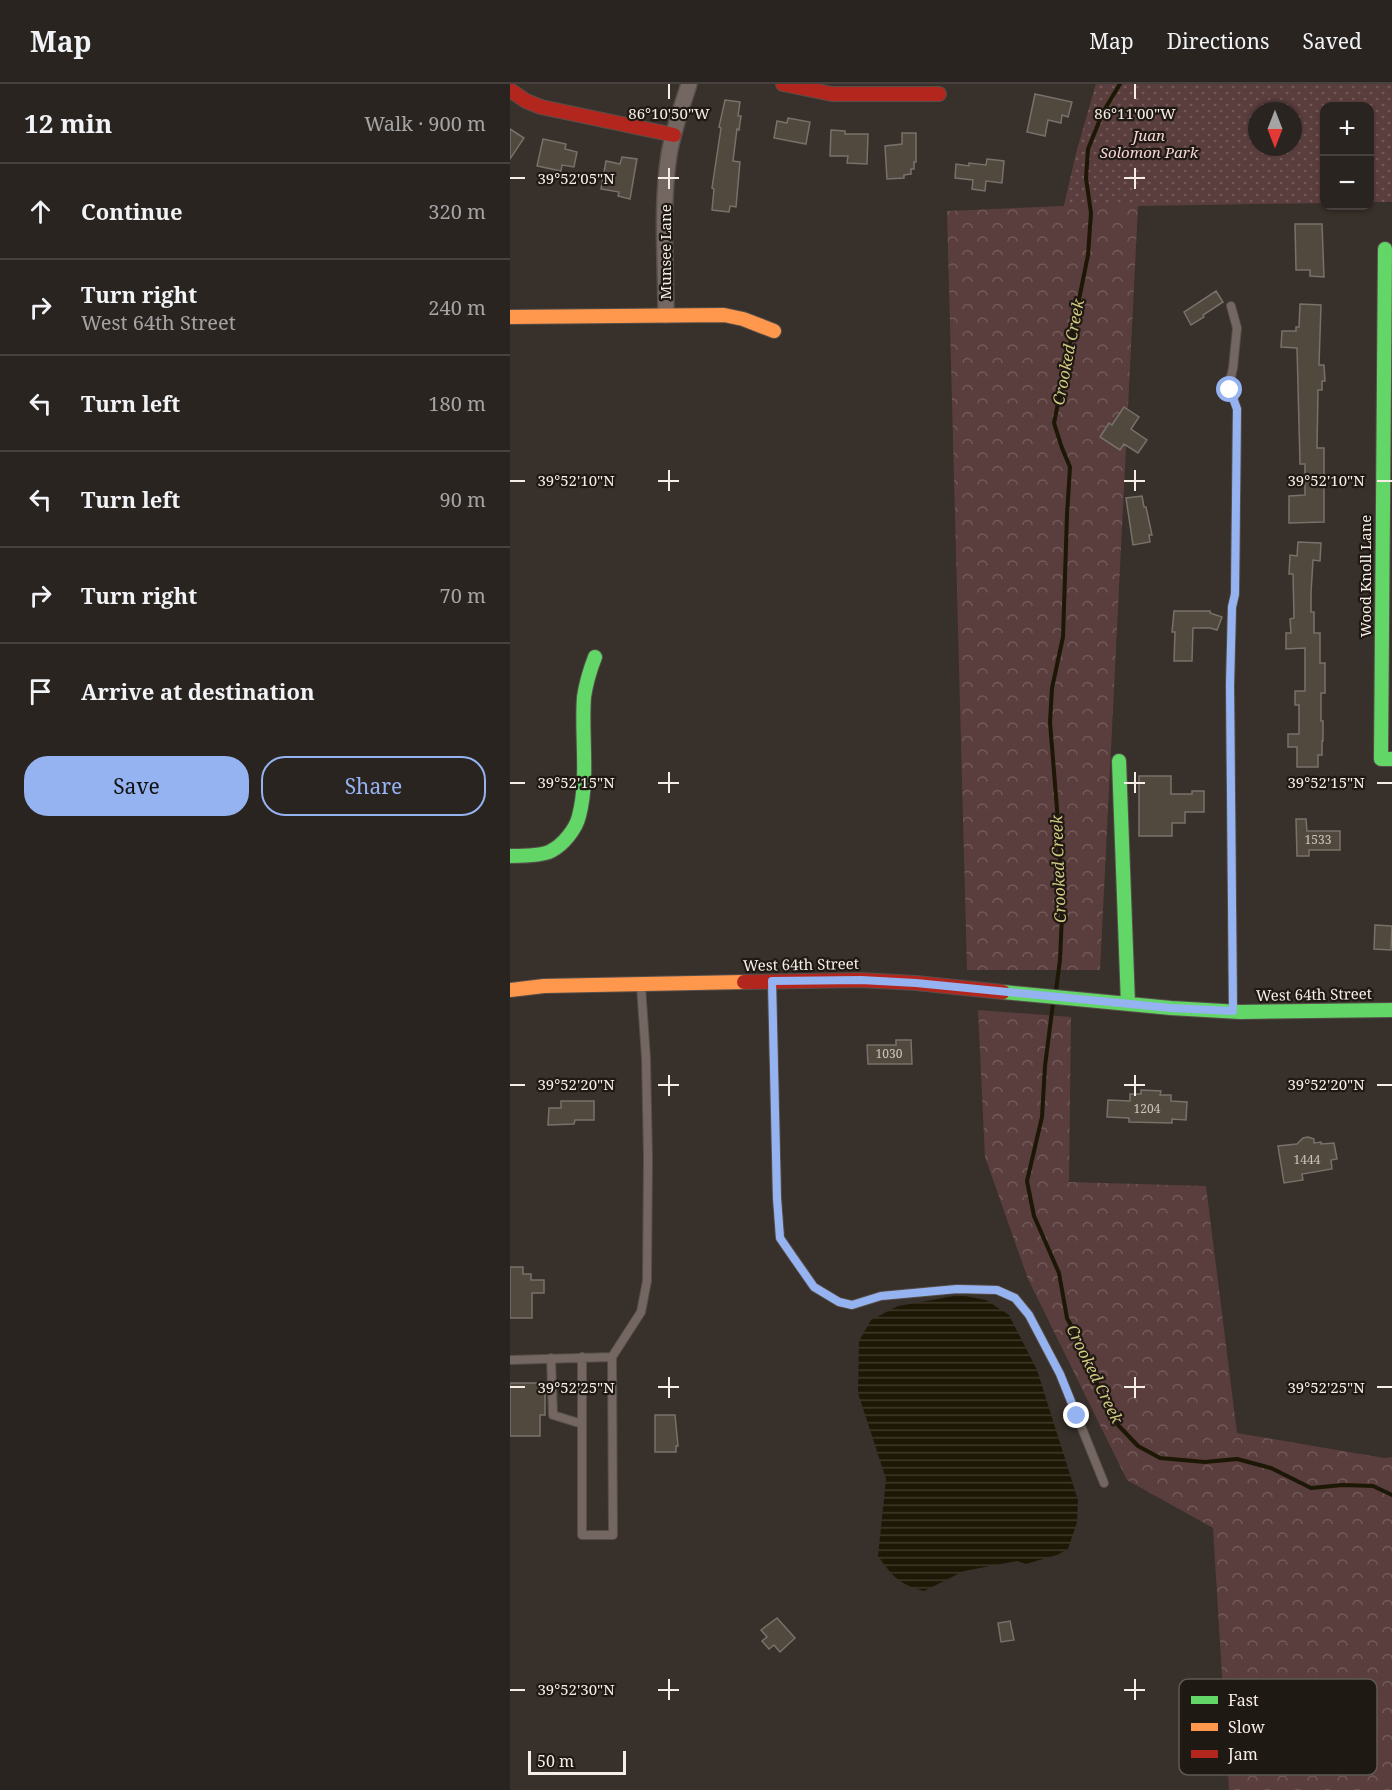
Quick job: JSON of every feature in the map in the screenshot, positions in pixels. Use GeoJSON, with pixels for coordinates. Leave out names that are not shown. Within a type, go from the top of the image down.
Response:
{"type":"FeatureCollection","features":[{"type":"Feature","properties":{"kind":"street","name":"Munsee Lane"},"geometry":{"type":"LineString","coordinates":[[666,315],[666,184],[674,135],[689,84]]}},
{"type":"Feature","properties":{"kind":"street"},"geometry":{"type":"LineString","coordinates":[[783,84],[832,94],[939,94]]}},
{"type":"Feature","properties":{"kind":"street"},"geometry":{"type":"LineString","coordinates":[[510,90],[526,101],[541,107],[674,135]]}},
{"type":"Feature","properties":{"kind":"street","name":"Wood Knoll Lane"},"geometry":{"type":"LineString","coordinates":[[1385,249],[1387,759]]}},
{"type":"Feature","properties":{"kind":"street"},"geometry":{"type":"LineString","coordinates":[[510,317],[724,315],[743,319],[774,331]]}},
{"type":"Feature","properties":{"kind":"street"},"geometry":{"type":"LineString","coordinates":[[510,856],[550,852],[566,839],[579,819],[583,795],[584,699],[586,683],[595,657]]}},
{"type":"Feature","properties":{"kind":"street"},"geometry":{"type":"LineString","coordinates":[[1119,761],[1128,1004]]}},
{"type":"Feature","properties":{"kind":"street","name":"West 64th Street"},"geometry":{"type":"LineString","coordinates":[[510,990],[544,986],[861,980],[1233,1011],[1392,1010]]}},
{"type":"Feature","properties":{"kind":"lane"},"geometry":{"type":"LineString","coordinates":[[1231,306],[1237,328],[1229,385],[1237,409],[1235,594],[1232,607],[1230,685],[1233,1011]]}},
{"type":"Feature","properties":{"kind":"lane"},"geometry":{"type":"LineString","coordinates":[[772,981],[780,1238],[814,1287],[839,1302],[852,1305],[881,1296],[957,1289],[997,1290],[1015,1298],[1029,1315],[1060,1374],[1104,1483]]}},
{"type":"Feature","properties":{"kind":"lane"},"geometry":{"type":"LineString","coordinates":[[582,1357],[582,1536],[613,1536],[612,1357],[641,1312],[647,1281],[646,1058],[641,984]]}},
{"type":"Feature","properties":{"kind":"lane"},"geometry":{"type":"LineString","coordinates":[[510,1360],[612,1357]]}},
{"type":"Feature","properties":{"kind":"lane"},"geometry":{"type":"LineString","coordinates":[[551,1358],[553,1414],[582,1424]]}},
{"type":"Feature","properties":{"kind":"green space"},"geometry":{"type":"Polygon","coordinates":[[[1096,84],[1392,84],[1392,202],[1374,202],[1374,102],[1320,102],[1320,203],[1138,206],[1100,970],[967,970],[947,211],[1064,206],[1096,84]]]}},
{"type":"Feature","properties":{"kind":"green space","name":"Juan Solomon Park"},"geometry":{"type":"Polygon","coordinates":[[[1096,84],[1392,84],[1392,202],[1374,202],[1374,102],[1320,102],[1320,203],[1064,206],[1096,84]]]}},
{"type":"Feature","properties":{"kind":"green space"},"geometry":{"type":"Polygon","coordinates":[[[978,1010],[1071,1017],[1069,1182],[1206,1186],[1237,1433],[1384,1458],[1392,1457],[1392,1790],[1229,1790],[1228,1775],[1377,1775],[1377,1679],[1222,1679],[1213,1528],[1127,1480],[1028,1279],[985,1157],[978,1010]]]}},
{"type":"Feature","properties":{"kind":"shaded area"},"geometry":{"type":"Polygon","coordinates":[[[960,1295],[986,1300],[1009,1315],[1037,1370],[1078,1500],[1077,1522],[1068,1549],[1057,1555],[1026,1564],[1017,1561],[964,1571],[924,1591],[908,1586],[897,1579],[878,1556],[886,1479],[858,1393],[859,1341],[871,1320],[898,1306],[960,1295]]]}},
{"type":"Feature","properties":{"kind":"building"},"geometry":{"type":"Polygon","coordinates":[[[1035,94],[1072,102],[1068,117],[1062,115],[1061,123],[1048,120],[1045,136],[1027,132],[1035,94]]]}},
{"type":"Feature","properties":{"kind":"building"},"geometry":{"type":"Polygon","coordinates":[[[725,100],[740,102],[738,116],[741,116],[733,161],[740,162],[736,207],[730,206],[729,212],[712,210],[714,189],[712,188],[721,128],[719,127],[725,100]]]}},
{"type":"Feature","properties":{"kind":"building"},"geometry":{"type":"Polygon","coordinates":[[[788,118],[810,122],[806,144],[774,138],[777,121],[787,123],[788,118]]]}},
{"type":"Feature","properties":{"kind":"building"},"geometry":{"type":"Polygon","coordinates":[[[510,129],[524,138],[510,159],[510,129]]]}},
{"type":"Feature","properties":{"kind":"building"},"geometry":{"type":"Polygon","coordinates":[[[831,130],[845,131],[845,134],[868,134],[867,164],[847,163],[848,156],[830,156],[831,130]]]}},
{"type":"Feature","properties":{"kind":"building"},"geometry":{"type":"Polygon","coordinates":[[[902,133],[916,133],[914,169],[911,169],[911,174],[904,175],[904,178],[887,179],[885,146],[902,144],[902,133]]]}},
{"type":"Feature","properties":{"kind":"building"},"geometry":{"type":"Polygon","coordinates":[[[543,139],[566,144],[565,149],[577,152],[574,167],[562,165],[561,171],[537,166],[543,139]]]}},
{"type":"Feature","properties":{"kind":"building"},"geometry":{"type":"Polygon","coordinates":[[[622,157],[637,159],[630,199],[618,196],[619,192],[601,189],[606,161],[620,164],[622,157]]]}},
{"type":"Feature","properties":{"kind":"building"},"geometry":{"type":"Polygon","coordinates":[[[987,159],[1004,161],[1002,183],[986,181],[985,191],[972,189],[973,180],[955,178],[956,164],[986,165],[987,159]]]}},
{"type":"Feature","properties":{"kind":"building"},"geometry":{"type":"Polygon","coordinates":[[[1295,224],[1322,224],[1324,277],[1310,276],[1310,270],[1296,270],[1295,224]]]}},
{"type":"Feature","properties":{"kind":"building"},"geometry":{"type":"Polygon","coordinates":[[[1216,291],[1223,302],[1191,325],[1184,312],[1216,291]]]}},
{"type":"Feature","properties":{"kind":"building"},"geometry":{"type":"Polygon","coordinates":[[[1300,304],[1321,305],[1319,365],[1324,365],[1325,381],[1322,381],[1322,390],[1318,390],[1317,448],[1324,448],[1324,522],[1289,523],[1289,496],[1305,495],[1305,464],[1300,464],[1297,348],[1281,347],[1282,331],[1296,331],[1296,327],[1299,327],[1300,304]]]}},
{"type":"Feature","properties":{"kind":"building"},"geometry":{"type":"Polygon","coordinates":[[[1124,407],[1139,417],[1131,429],[1147,440],[1138,453],[1124,444],[1120,450],[1100,437],[1109,423],[1112,425],[1124,407]]]}},
{"type":"Feature","properties":{"kind":"building"},"geometry":{"type":"Polygon","coordinates":[[[1142,496],[1152,535],[1149,535],[1150,542],[1133,545],[1126,498],[1142,496]]]}},
{"type":"Feature","properties":{"kind":"building"},"geometry":{"type":"Polygon","coordinates":[[[1298,542],[1321,543],[1320,561],[1313,560],[1311,593],[1314,633],[1320,633],[1320,663],[1325,663],[1325,693],[1321,693],[1323,741],[1322,755],[1318,755],[1318,767],[1297,767],[1297,747],[1288,747],[1288,734],[1299,734],[1299,705],[1295,705],[1295,691],[1305,691],[1305,648],[1286,649],[1286,633],[1291,633],[1290,619],[1294,618],[1293,574],[1289,574],[1290,555],[1297,556],[1298,542]]]}},
{"type":"Feature","properties":{"kind":"building"},"geometry":{"type":"Polygon","coordinates":[[[1174,611],[1210,611],[1222,617],[1217,630],[1193,628],[1192,661],[1174,661],[1175,632],[1172,632],[1174,611]]]}},
{"type":"Feature","properties":{"kind":"building"},"geometry":{"type":"Polygon","coordinates":[[[1139,776],[1171,776],[1171,794],[1192,794],[1192,791],[1204,791],[1204,812],[1185,812],[1185,823],[1172,823],[1172,836],[1139,836],[1139,776]]]}},
{"type":"Feature","properties":{"kind":"building"},"geometry":{"type":"Polygon","coordinates":[[[1296,819],[1306,819],[1307,831],[1340,831],[1340,850],[1309,850],[1309,856],[1297,856],[1296,819]]]}},
{"type":"Feature","properties":{"kind":"building"},"geometry":{"type":"Polygon","coordinates":[[[1375,925],[1392,926],[1391,950],[1374,949],[1375,925]]]}},
{"type":"Feature","properties":{"kind":"building"},"geometry":{"type":"Polygon","coordinates":[[[896,1040],[911,1040],[912,1064],[868,1064],[867,1045],[896,1045],[896,1040]]]}},
{"type":"Feature","properties":{"kind":"building"},"geometry":{"type":"Polygon","coordinates":[[[1141,1090],[1161,1091],[1160,1095],[1171,1095],[1171,1101],[1187,1102],[1186,1120],[1172,1119],[1172,1123],[1129,1122],[1129,1118],[1107,1117],[1108,1100],[1130,1101],[1130,1094],[1141,1094],[1141,1090]]]}},
{"type":"Feature","properties":{"kind":"building"},"geometry":{"type":"Polygon","coordinates":[[[561,1101],[594,1101],[594,1120],[575,1120],[574,1124],[548,1125],[549,1108],[561,1108],[561,1101]]]}},
{"type":"Feature","properties":{"kind":"building"},"geometry":{"type":"Polygon","coordinates":[[[1303,1138],[1314,1139],[1314,1143],[1334,1143],[1337,1159],[1331,1160],[1332,1169],[1302,1174],[1303,1180],[1284,1183],[1278,1146],[1297,1144],[1303,1138]]]}},
{"type":"Feature","properties":{"kind":"building"},"geometry":{"type":"Polygon","coordinates":[[[510,1267],[523,1267],[523,1274],[531,1274],[531,1280],[544,1280],[544,1293],[532,1293],[532,1318],[510,1318],[510,1267]]]}},
{"type":"Feature","properties":{"kind":"building"},"geometry":{"type":"Polygon","coordinates":[[[510,1383],[539,1383],[539,1391],[545,1391],[545,1415],[540,1415],[540,1436],[510,1436],[510,1383]]]}},
{"type":"Feature","properties":{"kind":"building"},"geometry":{"type":"Polygon","coordinates":[[[655,1415],[675,1415],[678,1446],[676,1446],[676,1452],[655,1452],[655,1415]]]}},
{"type":"Feature","properties":{"kind":"building"},"geometry":{"type":"Polygon","coordinates":[[[777,1618],[795,1638],[780,1652],[774,1645],[769,1649],[762,1641],[767,1637],[761,1630],[777,1618]]]}},
{"type":"Feature","properties":{"kind":"building"},"geometry":{"type":"Polygon","coordinates":[[[1010,1621],[1014,1640],[1001,1642],[998,1623],[1010,1621]]]}},
{"type":"Feature","properties":{"kind":"waterway","name":"Crooked Creek"},"geometry":{"type":"LineString","coordinates":[[1056,990],[1062,915],[1059,834],[1050,722],[1052,688],[1063,637],[1070,467],[1054,423],[1088,255],[1091,213],[1086,178],[1088,149],[1103,112],[1120,84]]}},
{"type":"Feature","properties":{"kind":"waterway","name":"Crooked Creek"},"geometry":{"type":"LineString","coordinates":[[1053,1003],[1045,1066],[1042,1117],[1027,1181],[1034,1216],[1059,1273],[1067,1318],[1081,1344],[1102,1396],[1118,1425],[1138,1446],[1160,1458],[1205,1462],[1237,1459],[1271,1468],[1311,1488],[1343,1485],[1373,1486],[1392,1495]]}},
{"type":"Feature","properties":{"kind":"traffic: fast"},"geometry":{"type":"LineString","coordinates":[[1385,249],[1381,759],[1392,759]]}},
{"type":"Feature","properties":{"kind":"traffic: fast"},"geometry":{"type":"LineString","coordinates":[[510,856],[537,855],[551,851],[564,841],[577,821],[584,787],[584,697],[595,657]]}},
{"type":"Feature","properties":{"kind":"traffic: fast"},"geometry":{"type":"LineString","coordinates":[[1119,761],[1128,1004]]}},
{"type":"Feature","properties":{"kind":"traffic: fast"},"geometry":{"type":"LineString","coordinates":[[1003,992],[1171,1008],[1240,1012],[1392,1010]]}},
{"type":"Feature","properties":{"kind":"traffic: slow"},"geometry":{"type":"LineString","coordinates":[[510,317],[724,315],[743,319],[774,331]]}},
{"type":"Feature","properties":{"kind":"traffic: slow"},"geometry":{"type":"LineString","coordinates":[[510,990],[544,986],[744,982]]}},
{"type":"Feature","properties":{"kind":"traffic: jam"},"geometry":{"type":"LineString","coordinates":[[783,84],[832,94],[939,94]]}},
{"type":"Feature","properties":{"kind":"traffic: jam"},"geometry":{"type":"LineString","coordinates":[[510,90],[526,101],[541,107],[674,135]]}},
{"type":"Feature","properties":{"kind":"traffic: jam"},"geometry":{"type":"LineString","coordinates":[[744,982],[861,980],[1003,992]]}},
{"type":"Feature","properties":{"kind":"route"},"geometry":{"type":"LineString","coordinates":[[1077,1416],[1060,1374],[1029,1315],[1015,1298],[997,1290],[957,1289],[881,1296],[852,1305],[839,1302],[814,1287],[780,1238],[772,981],[861,980],[916,983],[1171,1008],[1233,1011],[1230,685],[1232,607],[1235,594],[1237,409],[1230,390]]}}]}
